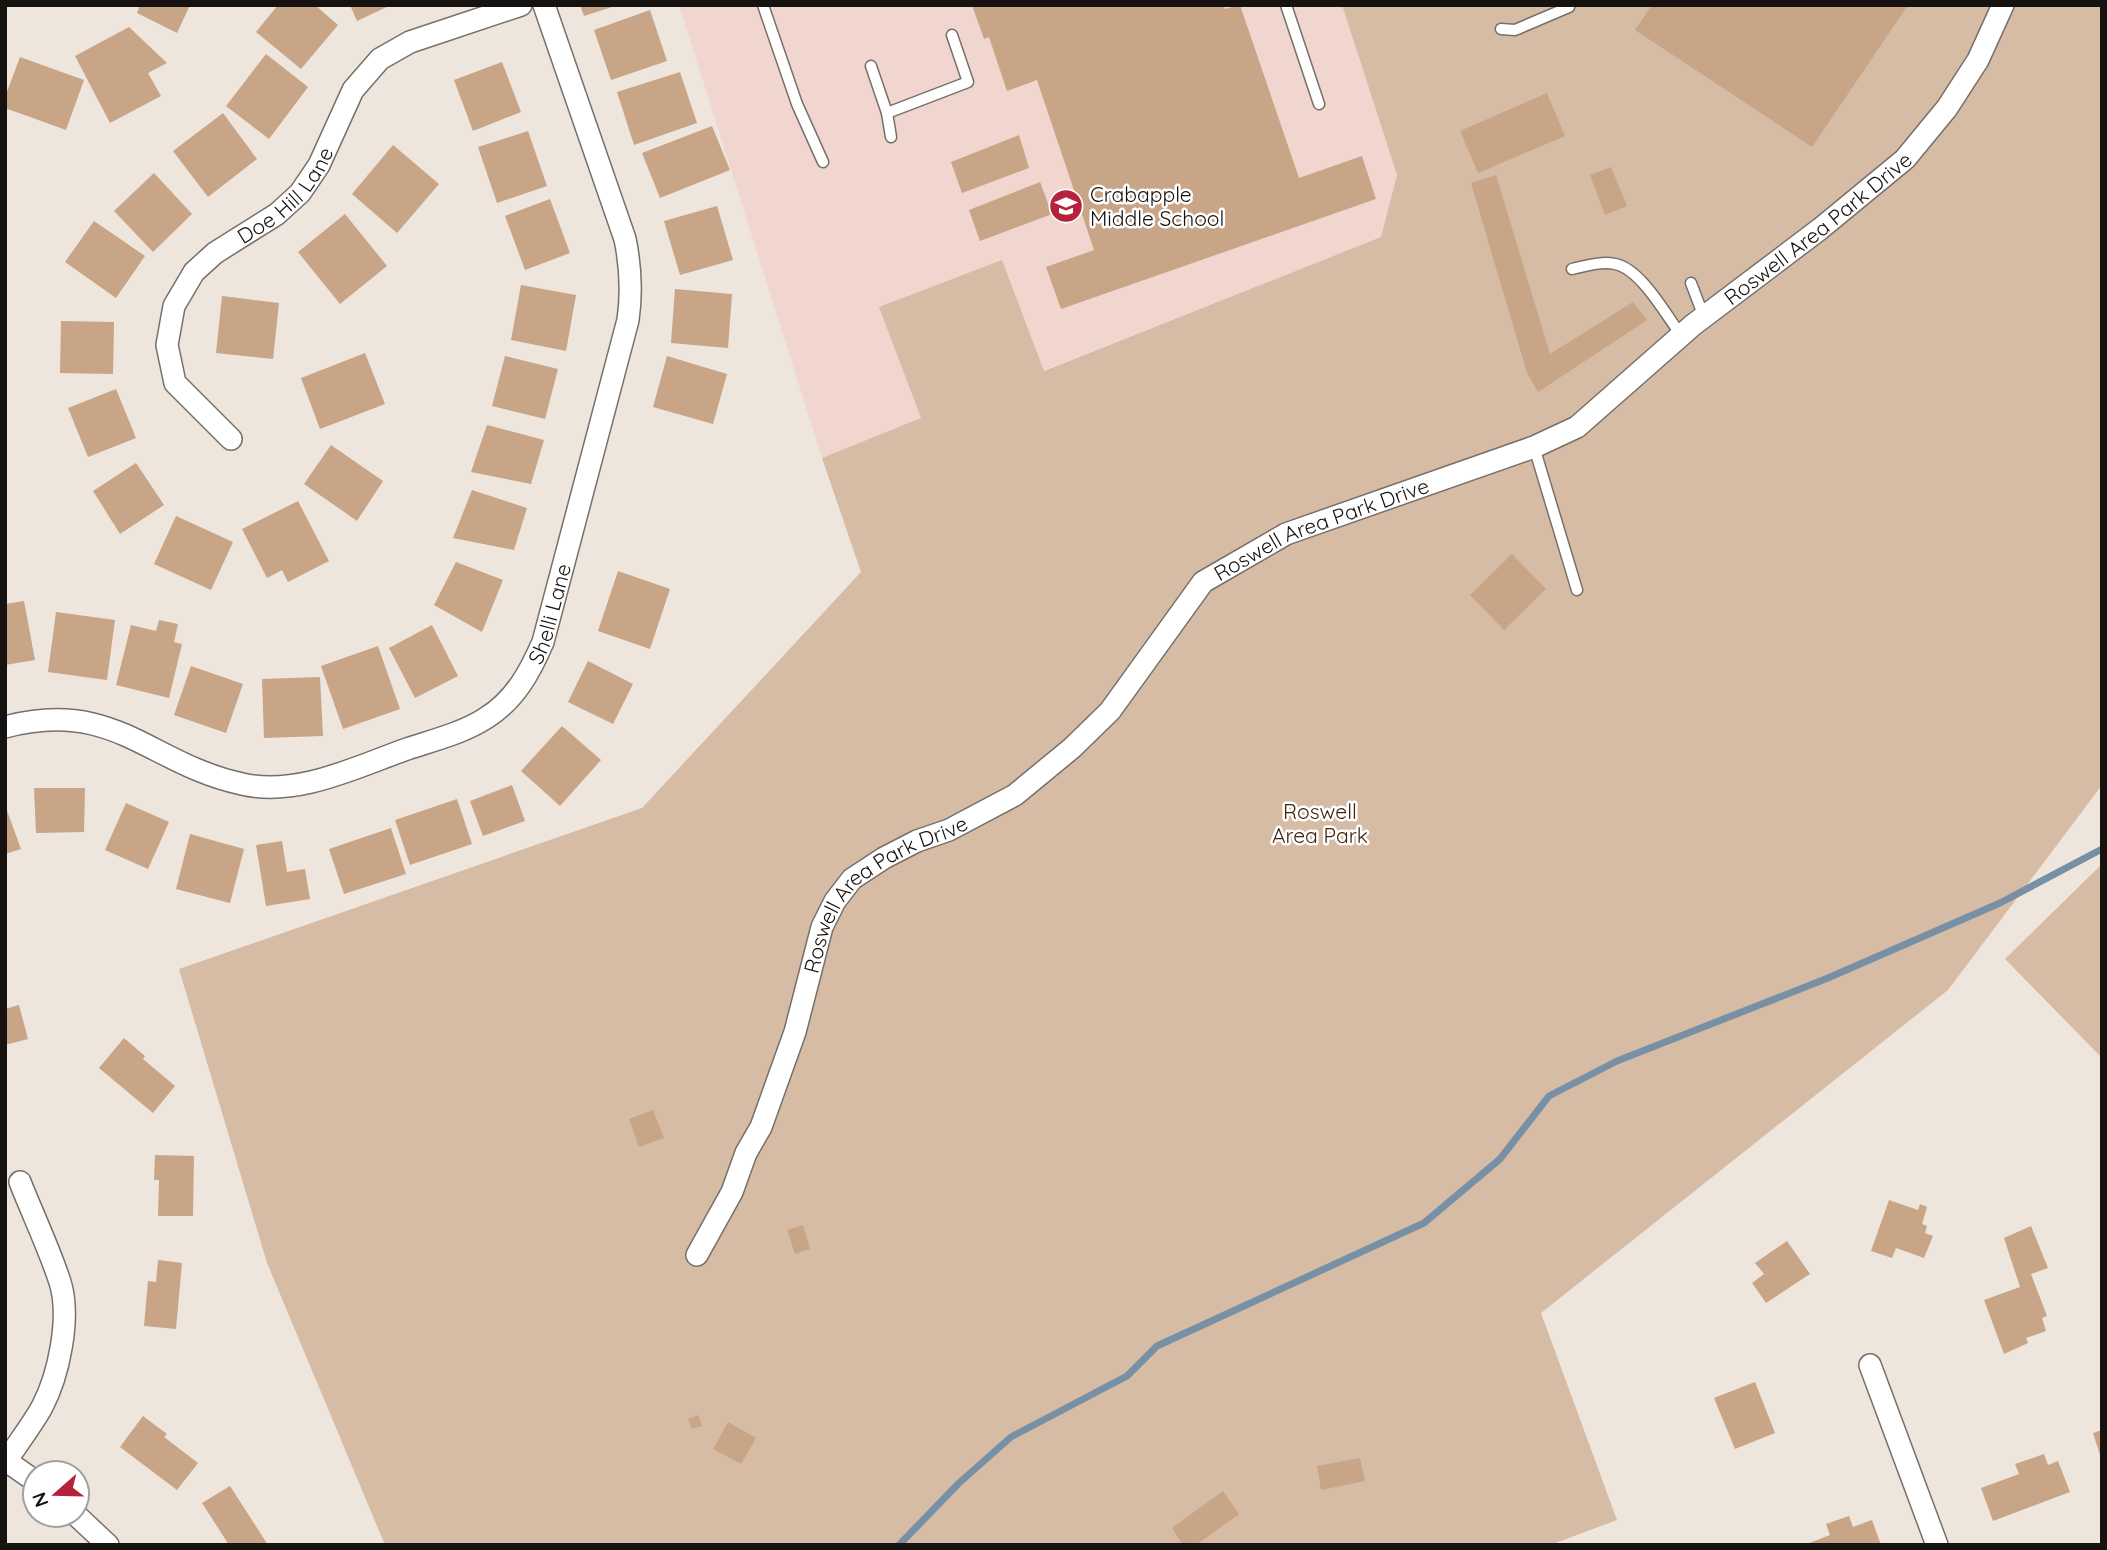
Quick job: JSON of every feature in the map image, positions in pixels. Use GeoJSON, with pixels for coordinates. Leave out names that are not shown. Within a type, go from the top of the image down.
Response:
{"type":"FeatureCollection","features":[{"type":"Feature","properties":{"kind":"street","name":"Doe Hill Lane"},"geometry":{"type":"LineString","coordinates":[[232,439],[175,383],[167,345],[174,306],[194,272],[215,253],[277,214],[300,193],[319,165],[353,90],[380,59],[410,42],[521,5]]}},
{"type":"Feature","properties":{"kind":"street","name":"Shelli Lane"},"geometry":{"type":"LineString","coordinates":[[5,727],[27,721],[65,718],[99,724],[129,735],[214,777],[246,785],[277,787],[320,780],[462,730],[487,718],[507,702],[529,674],[543,642],[628,320],[632,293],[631,266],[625,239],[544,5]]}},
{"type":"Feature","properties":{"kind":"street","name":"Roswell Area Park Drive"},"geometry":{"type":"LineString","coordinates":[[697,1255],[732,1192],[746,1153],[761,1128],[796,1032],[822,927],[835,901],[852,879],[884,858],[917,841],[949,830],[1015,795],[1072,748],[1111,711],[1203,582],[1286,534],[1534,447],[1577,427],[1681,335],[1820,229],[1905,159],[1947,108],[1978,60],[2003,5]]}},
{"type":"Feature","properties":{"kind":"street"},"geometry":{"type":"LineString","coordinates":[[20,1182],[61,1284],[63,1312],[61,1346],[43,1406],[6,1460],[21,1471]]}},
{"type":"Feature","properties":{"kind":"street"},"geometry":{"type":"LineString","coordinates":[[1870,1365],[1937,1545]]}},
{"type":"Feature","properties":{"kind":"street"},"geometry":{"type":"LineString","coordinates":[[91,1529],[108,1545]]}},
{"type":"Feature","properties":{"kind":"lane"},"geometry":{"type":"LineString","coordinates":[[763,5],[797,104],[823,162]]}},
{"type":"Feature","properties":{"kind":"lane"},"geometry":{"type":"LineString","coordinates":[[1286,5],[1319,104]]}},
{"type":"Feature","properties":{"kind":"lane"},"geometry":{"type":"LineString","coordinates":[[1501,29],[1515,30],[1569,7]]}},
{"type":"Feature","properties":{"kind":"lane"},"geometry":{"type":"LineString","coordinates":[[887,113],[968,82],[952,34]]}},
{"type":"Feature","properties":{"kind":"lane"},"geometry":{"type":"LineString","coordinates":[[871,66],[887,113],[891,137]]}},
{"type":"Feature","properties":{"kind":"lane"},"geometry":{"type":"LineString","coordinates":[[1572,269],[1600,263],[1625,267],[1636,275],[1681,335]]}},
{"type":"Feature","properties":{"kind":"lane"},"geometry":{"type":"LineString","coordinates":[[1691,283],[1704,317]]}},
{"type":"Feature","properties":{"kind":"lane"},"geometry":{"type":"LineString","coordinates":[[1534,447],[1577,590]]}},
{"type":"Feature","properties":{"kind":"shaded area","name":"Crabapple Middle School"},"geometry":{"type":"Polygon","coordinates":[[[679,5],[1342,5],[1397,175],[1381,237],[822,458],[679,5]]]}},
{"type":"Feature","properties":{"kind":"green space","name":"Roswell Area Park"},"geometry":{"type":"Polygon","coordinates":[[[1342,5],[2102,5],[2102,785],[1948,990],[1541,1313],[1617,1520],[1550,1545],[385,1545],[267,1263],[179,969],[642,808],[861,572],[822,458],[921,418],[879,307],[1002,260],[1044,371],[1381,237],[1397,175],[1342,5]]]}},
{"type":"Feature","properties":{"kind":"green space"},"geometry":{"type":"Polygon","coordinates":[[[2102,864],[2102,1058],[2005,959],[2102,864]]]}},
{"type":"Feature","properties":{"kind":"building"},"geometry":{"type":"Polygon","coordinates":[[[140,5],[190,5],[177,33],[137,13],[140,5]]]}},
{"type":"Feature","properties":{"kind":"building"},"geometry":{"type":"Polygon","coordinates":[[[278,5],[315,5],[338,25],[301,69],[256,32],[278,5]]]}},
{"type":"Feature","properties":{"kind":"building"},"geometry":{"type":"Polygon","coordinates":[[[350,5],[391,5],[357,21],[350,5]]]}},
{"type":"Feature","properties":{"kind":"building"},"geometry":{"type":"Polygon","coordinates":[[[580,5],[615,5],[615,6],[584,16],[580,5]]]}},
{"type":"Feature","properties":{"kind":"building"},"geometry":{"type":"Polygon","coordinates":[[[972,5],[1223,5],[1225,9],[1240,5],[1299,178],[1362,156],[1376,199],[1061,309],[1046,267],[1094,250],[1037,80],[1007,91],[989,37],[984,39],[972,5]]]}},
{"type":"Feature","properties":{"kind":"building"},"geometry":{"type":"Polygon","coordinates":[[[1652,5],[1908,5],[1812,147],[1635,30],[1652,5]]]}},
{"type":"Feature","properties":{"kind":"building"},"geometry":{"type":"Polygon","coordinates":[[[650,10],[667,61],[611,80],[594,30],[650,10]]]}},
{"type":"Feature","properties":{"kind":"building"},"geometry":{"type":"Polygon","coordinates":[[[129,27],[167,63],[148,73],[161,96],[110,123],[75,56],[129,27]]]}},
{"type":"Feature","properties":{"kind":"building"},"geometry":{"type":"Polygon","coordinates":[[[266,54],[308,87],[269,139],[226,106],[266,54]]]}},
{"type":"Feature","properties":{"kind":"building"},"geometry":{"type":"Polygon","coordinates":[[[20,57],[84,80],[66,130],[5,108],[5,97],[20,57]]]}},
{"type":"Feature","properties":{"kind":"building"},"geometry":{"type":"Polygon","coordinates":[[[502,62],[521,112],[473,131],[454,80],[502,62]]]}},
{"type":"Feature","properties":{"kind":"building"},"geometry":{"type":"Polygon","coordinates":[[[680,72],[697,123],[634,145],[617,92],[680,72]]]}},
{"type":"Feature","properties":{"kind":"building"},"geometry":{"type":"Polygon","coordinates":[[[1547,93],[1565,136],[1478,173],[1460,131],[1547,93]]]}},
{"type":"Feature","properties":{"kind":"building"},"geometry":{"type":"Polygon","coordinates":[[[223,113],[257,159],[208,197],[173,151],[223,113]]]}},
{"type":"Feature","properties":{"kind":"building"},"geometry":{"type":"Polygon","coordinates":[[[712,126],[730,170],[660,198],[642,153],[712,126]]]}},
{"type":"Feature","properties":{"kind":"building"},"geometry":{"type":"Polygon","coordinates":[[[528,131],[547,186],[497,203],[478,147],[528,131]]]}},
{"type":"Feature","properties":{"kind":"building"},"geometry":{"type":"Polygon","coordinates":[[[1019,135],[1029,168],[962,193],[951,162],[1019,135]]]}},
{"type":"Feature","properties":{"kind":"building"},"geometry":{"type":"Polygon","coordinates":[[[393,145],[439,184],[397,233],[352,194],[393,145]]]}},
{"type":"Feature","properties":{"kind":"building"},"geometry":{"type":"Polygon","coordinates":[[[1611,167],[1627,206],[1605,215],[1590,175],[1611,167]]]}},
{"type":"Feature","properties":{"kind":"building"},"geometry":{"type":"Polygon","coordinates":[[[154,173],[192,214],[153,252],[114,211],[154,173]]]}},
{"type":"Feature","properties":{"kind":"building"},"geometry":{"type":"Polygon","coordinates":[[[1496,175],[1550,354],[1633,302],[1647,320],[1538,392],[1527,373],[1471,183],[1496,175]]]}},
{"type":"Feature","properties":{"kind":"building"},"geometry":{"type":"Polygon","coordinates":[[[1040,182],[1052,214],[980,241],[969,210],[1040,182]]]}},
{"type":"Feature","properties":{"kind":"building"},"geometry":{"type":"Polygon","coordinates":[[[550,199],[570,253],[525,270],[505,216],[550,199]]]}},
{"type":"Feature","properties":{"kind":"building"},"geometry":{"type":"Polygon","coordinates":[[[717,206],[733,260],[680,275],[664,221],[717,206]]]}},
{"type":"Feature","properties":{"kind":"building"},"geometry":{"type":"Polygon","coordinates":[[[345,214],[387,266],[340,304],[298,252],[345,214]]]}},
{"type":"Feature","properties":{"kind":"building"},"geometry":{"type":"Polygon","coordinates":[[[94,221],[145,256],[116,298],[65,262],[94,221]]]}},
{"type":"Feature","properties":{"kind":"building"},"geometry":{"type":"Polygon","coordinates":[[[521,285],[576,295],[566,351],[511,340],[521,285]]]}},
{"type":"Feature","properties":{"kind":"building"},"geometry":{"type":"Polygon","coordinates":[[[675,289],[732,294],[728,348],[671,343],[675,289]]]}},
{"type":"Feature","properties":{"kind":"building"},"geometry":{"type":"Polygon","coordinates":[[[222,296],[279,303],[273,359],[216,353],[222,296]]]}},
{"type":"Feature","properties":{"kind":"building"},"geometry":{"type":"Polygon","coordinates":[[[61,321],[114,322],[113,374],[60,373],[61,321]]]}},
{"type":"Feature","properties":{"kind":"building"},"geometry":{"type":"Polygon","coordinates":[[[365,353],[385,404],[320,429],[301,378],[365,353]]]}},
{"type":"Feature","properties":{"kind":"building"},"geometry":{"type":"Polygon","coordinates":[[[505,356],[558,369],[545,419],[492,406],[505,356]]]}},
{"type":"Feature","properties":{"kind":"building"},"geometry":{"type":"Polygon","coordinates":[[[667,356],[727,374],[713,424],[653,407],[667,356]]]}},
{"type":"Feature","properties":{"kind":"building"},"geometry":{"type":"Polygon","coordinates":[[[116,389],[136,438],[88,457],[68,408],[116,389]]]}},
{"type":"Feature","properties":{"kind":"building"},"geometry":{"type":"Polygon","coordinates":[[[487,425],[544,440],[531,484],[471,472],[487,425]]]}},
{"type":"Feature","properties":{"kind":"building"},"geometry":{"type":"Polygon","coordinates":[[[331,445],[383,481],[357,521],[304,484],[331,445]]]}},
{"type":"Feature","properties":{"kind":"building"},"geometry":{"type":"Polygon","coordinates":[[[136,463],[164,505],[120,534],[93,491],[136,463]]]}},
{"type":"Feature","properties":{"kind":"building"},"geometry":{"type":"Polygon","coordinates":[[[472,490],[527,508],[514,550],[453,538],[472,490]]]}},
{"type":"Feature","properties":{"kind":"building"},"geometry":{"type":"Polygon","coordinates":[[[298,501],[329,561],[288,582],[282,570],[267,578],[242,529],[298,501]]]}},
{"type":"Feature","properties":{"kind":"building"},"geometry":{"type":"Polygon","coordinates":[[[176,516],[233,542],[211,590],[154,564],[176,516]]]}},
{"type":"Feature","properties":{"kind":"building"},"geometry":{"type":"Polygon","coordinates":[[[1512,554],[1546,589],[1504,630],[1470,595],[1512,554]]]}},
{"type":"Feature","properties":{"kind":"building"},"geometry":{"type":"Polygon","coordinates":[[[456,562],[503,580],[482,632],[434,605],[456,562]]]}},
{"type":"Feature","properties":{"kind":"building"},"geometry":{"type":"Polygon","coordinates":[[[618,571],[670,589],[650,649],[598,631],[618,571]]]}},
{"type":"Feature","properties":{"kind":"building"},"geometry":{"type":"Polygon","coordinates":[[[24,601],[35,660],[5,665],[5,604],[24,601]]]}},
{"type":"Feature","properties":{"kind":"building"},"geometry":{"type":"Polygon","coordinates":[[[56,612],[115,620],[107,680],[48,672],[56,612]]]}},
{"type":"Feature","properties":{"kind":"building"},"geometry":{"type":"Polygon","coordinates":[[[159,620],[178,624],[174,642],[182,644],[169,698],[116,685],[131,625],[156,631],[159,620]]]}},
{"type":"Feature","properties":{"kind":"building"},"geometry":{"type":"Polygon","coordinates":[[[432,625],[458,676],[415,698],[389,648],[432,625]]]}},
{"type":"Feature","properties":{"kind":"building"},"geometry":{"type":"Polygon","coordinates":[[[378,646],[400,709],[343,729],[321,666],[378,646]]]}},
{"type":"Feature","properties":{"kind":"building"},"geometry":{"type":"Polygon","coordinates":[[[588,661],[633,684],[613,724],[568,702],[588,661]]]}},
{"type":"Feature","properties":{"kind":"building"},"geometry":{"type":"Polygon","coordinates":[[[191,666],[243,684],[226,733],[174,715],[191,666]]]}},
{"type":"Feature","properties":{"kind":"building"},"geometry":{"type":"Polygon","coordinates":[[[320,677],[323,736],[264,738],[262,679],[320,677]]]}},
{"type":"Feature","properties":{"kind":"building"},"geometry":{"type":"Polygon","coordinates":[[[562,726],[601,760],[560,806],[521,771],[562,726]]]}},
{"type":"Feature","properties":{"kind":"building"},"geometry":{"type":"Polygon","coordinates":[[[512,785],[525,821],[483,836],[470,801],[512,785]]]}},
{"type":"Feature","properties":{"kind":"building"},"geometry":{"type":"Polygon","coordinates":[[[34,788],[85,788],[84,832],[36,833],[34,788]]]}},
{"type":"Feature","properties":{"kind":"building"},"geometry":{"type":"Polygon","coordinates":[[[457,799],[472,844],[410,865],[395,820],[457,799]]]}},
{"type":"Feature","properties":{"kind":"building"},"geometry":{"type":"Polygon","coordinates":[[[126,803],[169,822],[148,869],[105,850],[126,803]]]}},
{"type":"Feature","properties":{"kind":"building"},"geometry":{"type":"Polygon","coordinates":[[[5,805],[21,849],[5,854],[5,805]]]}},
{"type":"Feature","properties":{"kind":"building"},"geometry":{"type":"Polygon","coordinates":[[[391,828],[406,874],[344,894],[329,849],[391,828]]]}},
{"type":"Feature","properties":{"kind":"building"},"geometry":{"type":"Polygon","coordinates":[[[190,834],[244,849],[230,903],[176,889],[190,834]]]}},
{"type":"Feature","properties":{"kind":"building"},"geometry":{"type":"Polygon","coordinates":[[[282,841],[287,872],[305,869],[310,899],[266,906],[256,845],[282,841]]]}},
{"type":"Feature","properties":{"kind":"building"},"geometry":{"type":"Polygon","coordinates":[[[19,1005],[28,1039],[5,1045],[5,1009],[19,1005]]]}},
{"type":"Feature","properties":{"kind":"building"},"geometry":{"type":"Polygon","coordinates":[[[124,1038],[145,1056],[143,1059],[175,1086],[153,1113],[99,1068],[124,1038]]]}},
{"type":"Feature","properties":{"kind":"building"},"geometry":{"type":"Polygon","coordinates":[[[653,1110],[664,1138],[639,1147],[629,1119],[653,1110]]]}},
{"type":"Feature","properties":{"kind":"building"},"geometry":{"type":"Polygon","coordinates":[[[155,1155],[194,1156],[193,1216],[158,1216],[159,1180],[154,1180],[155,1155]]]}},
{"type":"Feature","properties":{"kind":"building"},"geometry":{"type":"Polygon","coordinates":[[[1889,1200],[1918,1210],[1920,1204],[1927,1207],[1922,1224],[1927,1226],[1925,1233],[1933,1236],[1924,1258],[1896,1248],[1892,1258],[1871,1251],[1889,1200]]]}},
{"type":"Feature","properties":{"kind":"building"},"geometry":{"type":"Polygon","coordinates":[[[803,1225],[810,1249],[795,1254],[787,1230],[803,1225]]]}},
{"type":"Feature","properties":{"kind":"building"},"geometry":{"type":"Polygon","coordinates":[[[2031,1226],[2048,1268],[2031,1274],[2047,1316],[2042,1318],[2046,1331],[2026,1338],[2028,1343],[2004,1354],[1984,1300],[2020,1287],[2004,1238],[2031,1226]]]}},
{"type":"Feature","properties":{"kind":"building"},"geometry":{"type":"Polygon","coordinates":[[[1787,1241],[1810,1274],[1766,1303],[1752,1283],[1764,1274],[1755,1263],[1787,1241]]]}},
{"type":"Feature","properties":{"kind":"building"},"geometry":{"type":"Polygon","coordinates":[[[158,1260],[182,1263],[176,1329],[144,1326],[148,1281],[156,1282],[158,1260]]]}},
{"type":"Feature","properties":{"kind":"building"},"geometry":{"type":"Polygon","coordinates":[[[1755,1382],[1775,1433],[1735,1449],[1714,1398],[1755,1382]]]}},
{"type":"Feature","properties":{"kind":"building"},"geometry":{"type":"Polygon","coordinates":[[[698,1415],[702,1426],[692,1429],[688,1419],[698,1415]]]}},
{"type":"Feature","properties":{"kind":"building"},"geometry":{"type":"Polygon","coordinates":[[[143,1416],[167,1434],[164,1437],[198,1463],[177,1490],[120,1447],[143,1416]]]}},
{"type":"Feature","properties":{"kind":"building"},"geometry":{"type":"Polygon","coordinates":[[[728,1422],[756,1438],[741,1464],[713,1449],[728,1422]]]}},
{"type":"Feature","properties":{"kind":"building"},"geometry":{"type":"Polygon","coordinates":[[[2102,1430],[2102,1458],[2101,1458],[2093,1433],[2102,1430]]]}},
{"type":"Feature","properties":{"kind":"building"},"geometry":{"type":"Polygon","coordinates":[[[2044,1454],[2048,1465],[2058,1461],[2070,1492],[1993,1521],[1981,1488],[2019,1474],[2015,1464],[2044,1454]]]}},
{"type":"Feature","properties":{"kind":"building"},"geometry":{"type":"Polygon","coordinates":[[[1360,1458],[1365,1481],[1321,1490],[1317,1466],[1360,1458]]]}},
{"type":"Feature","properties":{"kind":"building"},"geometry":{"type":"Polygon","coordinates":[[[230,1486],[268,1545],[229,1545],[202,1503],[230,1486]]]}},
{"type":"Feature","properties":{"kind":"building"},"geometry":{"type":"Polygon","coordinates":[[[1223,1491],[1239,1514],[1196,1545],[1183,1545],[1172,1528],[1223,1491]]]}},
{"type":"Feature","properties":{"kind":"building"},"geometry":{"type":"Polygon","coordinates":[[[1849,1516],[1853,1527],[1872,1520],[1881,1545],[1804,1545],[1830,1535],[1826,1524],[1849,1516]]]}},
{"type":"Feature","properties":{"kind":"waterway"},"geometry":{"type":"LineString","coordinates":[[899,1545],[959,1483],[1011,1437],[1127,1376],[1157,1346],[1424,1223],[1500,1159],[1549,1096],[1617,1061],[1828,978],[2000,903],[2102,849]]}},
{"type":"Feature","properties":{"kind":"place","name":"Crabapple Middle School"},"geometry":{"type":"Point","coordinates":[1066,206]}}]}
